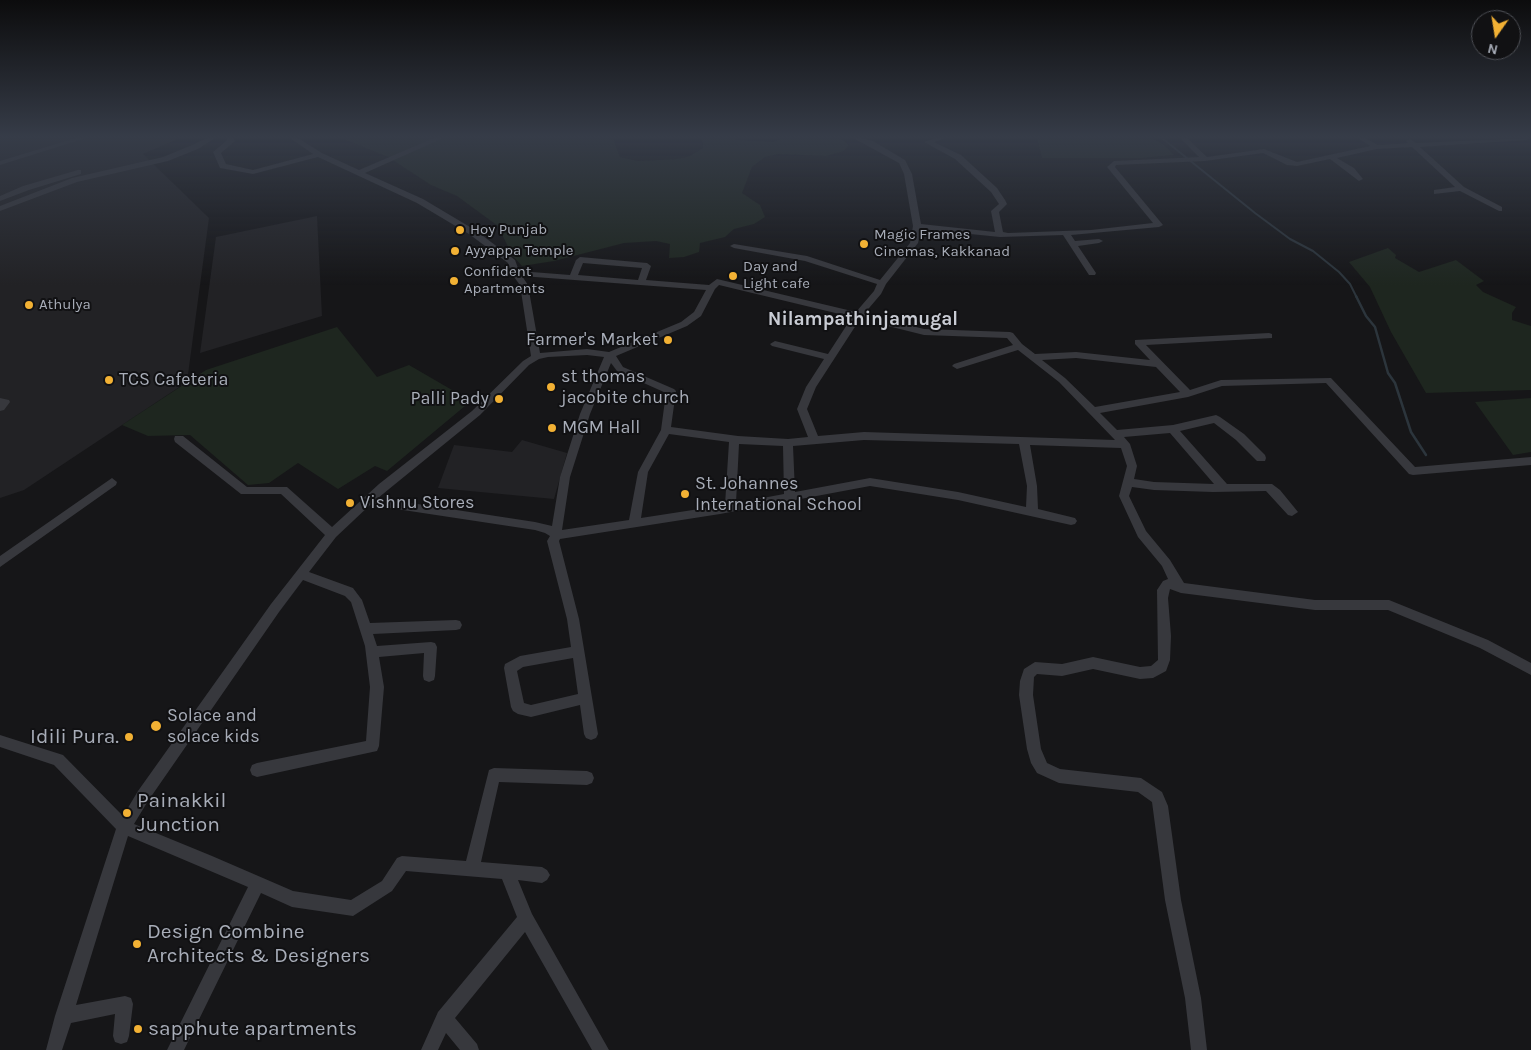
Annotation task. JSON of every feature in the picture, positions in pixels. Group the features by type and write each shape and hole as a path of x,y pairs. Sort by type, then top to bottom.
{"street":[{"path":"0,199 29,187"},
{"path":"0,209 57,187"},
{"path":"390,187 420,201 472,232 512,262 515,273 524,285 536,357"},
{"path":"814,440 802,409 811,387 856,316 878,292 882,283 914,243 917,226 910,187"},
{"path":"991,187 1003,204 995,211 1000,235"},
{"path":"917,226 1000,235 1065,233 1159,225 1128,187"},
{"path":"1437,192 1461,189 1499,209"},
{"path":"1065,233 1092,272"},
{"path":"1072,244 1099,241"},
{"path":"734,246 807,259 882,283"},
{"path":"572,277 580,260 647,266 641,282"},
{"path":"515,273 711,288"},
{"path":"54,1050 119,837 149,788 275,608 332,534 368,501 476,413 526,364 536,357 548,354 587,352 610,356 684,324 698,314 711,288 717,282 924,332 1010,335 1019,346 1062,380 1125,444 1132,466 1124,496 1142,534 1166,563 1177,585"},
{"path":"1188,394 1138,342 1269,336"},
{"path":"775,344 829,357"},
{"path":"957,366 1019,346"},
{"path":"1033,357 1076,355 1120,358 1160,364"},
{"path":"610,356 620,369 670,391 666,430 644,472 634,523"},
{"path":"591,734 573,619 553,541 556,535 565,477 584,414 610,356"},
{"path":"1092,411 1188,394 1221,383 1328,380 1413,471 1531,461"},
{"path":"0,401 6,402 0,408"},
{"path":"1114,434 1173,428 1216,419 1261,458"},
{"path":"1173,428 1224,488"},
{"path":"666,430 734,440 788,443 864,436 1125,444"},
{"path":"179,439 245,491 283,490 332,534"},
{"path":"730,508 734,440"},
{"path":"1024,442 1032,486 1032,513"},
{"path":"788,443 790,497"},
{"path":"0,562 112,482"},
{"path":"368,501 535,526 548,529 556,535 730,508 870,482 958,496 1072,521"},
{"path":"1128,482 1154,486 1268,487 1276,493 1292,512"},
{"path":"258,770 372,746 378,687 372,652 356,600 349,592 301,574"},
{"path":"1199,1050 1193,998 1172,892 1162,806 1157,796 1141,785 1059,776 1042,768 1038,763 1034,749 1026,695 1026,681 1029,673 1035,668 1062,670 1093,664 1140,673 1153,672 1161,667 1164,660 1165,636 1162,598 1163,590 1167,584 1177,585 1190,590 1315,605 1389,605 1484,644 1531,669"},
{"path":"365,629 456,625"},
{"path":"372,652 431,647 429,676"},
{"path":"578,651 520,662 510,668 518,707 523,710 531,711 586,698"},
{"path":"0,741 58,760 125,828 292,899 353,908 387,886 402,863 542,874"},
{"path":"472,869 494,775 587,778"},
{"path":"507,872 526,919 602,1050"},
{"path":"175,1050 258,884"},
{"path":"428,1050 444,1018 526,919"},
{"path":"63,1016 125,1004 121,1036"},
{"path":"444,1018 471,1050"}],"shaded area":[{"path":"0,187 177,187 209,218 187,382 24,490 0,498"},
{"path":"436,187 744,187 742,193 760,205 765,217 754,224 734,229 725,237 700,243 699,252 684,257 669,258 670,244 656,241 624,243 554,261 522,266 512,255 498,226 457,196"},
{"path":"317,216 322,316 200,353 216,237"},
{"path":"1388,248 1396,255 1395,258 1419,272 1456,260 1484,281 1476,285 1483,292 1516,307 1512,313 1512,320 1531,326 1531,390 1426,393 1391,332 1370,287 1349,262"},
{"path":"337,327 377,377 409,365 471,401 387,471 375,466 338,489 298,463 269,483 248,485 190,435 148,436 122,425 206,370"},
{"path":"1531,398 1531,452 1513,455 1475,402"},
{"path":"522,440 567,453 554,499 438,488 454,445 512,452"}],"waterway":[{"path":"1223,187 1290,239 1313,251 1339,272 1350,284 1366,316 1375,327 1388,373 1395,383 1411,432 1426,455"}],"place":[{"name":"Hoy Punjab","path":"460,230"},
{"name":"Magic Frames Cinemas, Kakkanad","path":"864,244"},
{"name":"Ayyappa Temple","path":"455,251"},
{"name":"Day and Light cafe","path":"733,276"},
{"name":"Confident Apartments","path":"454,281"},
{"name":"Athulya","path":"29,305"},
{"name":"Farmer's Market","path":"668,340"},
{"name":"TCS Cafeteria","path":"109,380"},
{"name":"st thomas jacobite church","path":"551,387"},
{"name":"Palli Pady","path":"499,399"},
{"name":"MGM Hall","path":"552,428"},
{"name":"St. Johannes International School","path":"685,494"},
{"name":"Vishnu Stores","path":"350,503"},
{"name":"Solace and solace kids","path":"156,726"},
{"name":"Idili Pura.","path":"129,737"},
{"name":"Painakkil Junction","path":"127,813"},
{"name":"Design Combine Architects & Designers","path":"137,944"},
{"name":"sapphute apartments","path":"138,1029"}],"district":[{"name":"Nilampathinjamugal","path":"863,320"}]}
